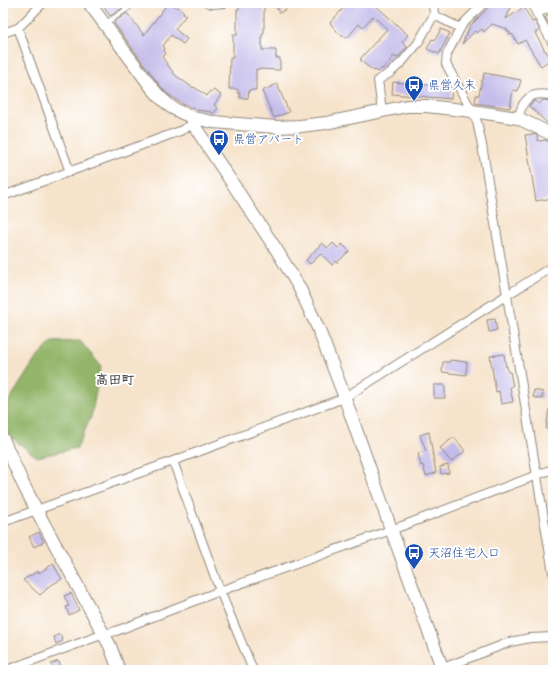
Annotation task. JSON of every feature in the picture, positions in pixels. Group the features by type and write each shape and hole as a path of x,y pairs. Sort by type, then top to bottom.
{"street":[{"path":"3,33 18,28 43,3"},
{"path":"89,3 152,88 171,107 194,121 276,249 298,287 318,328 441,669 510,642 553,636"},
{"path":"208,3 225,3"},
{"path":"382,111 378,80 390,73 402,62 418,43 434,15 433,3"},
{"path":"484,3 460,28 447,54 446,64 477,122 482,145 553,573"},
{"path":"531,3 553,44"},
{"path":"536,13 553,6"},
{"path":"434,15 460,28"},
{"path":"18,28 70,172"},
{"path":"518,118 528,97 537,94 553,96"},
{"path":"3,196 180,131 194,121 276,127 300,126 326,123 407,106 426,106 518,118 553,135"},
{"path":"3,522 344,398 553,266"},
{"path":"3,439 23,484 104,634 119,670"},
{"path":"173,461 220,591 253,670"},
{"path":"7,670 220,591 391,530 553,469"}],"lane":[{"path":"104,24 136,3"}],"green space":[{"path":"80,341 101,366 91,417 77,448 37,457 8,435 7,404 35,360 52,342"}],"building":[{"path":"102,3 119,3 123,8 110,16"},
{"path":"168,3 171,3 177,8 178,7 186,15 175,29 187,39 183,44 171,35 163,46 166,54 162,57 175,75 193,88 194,87 207,96 210,91 212,92 214,90 221,95 214,105 218,108 213,114 211,112 197,110 185,104 184,105 166,93 114,23 127,13 144,35"},
{"path":"264,3 264,34 262,34 262,50 276,50 276,58 280,58 280,70 256,69 256,90 249,90 248,98 240,98 238,89 229,89 230,58 233,58 233,35 237,35 237,9 239,9 239,4"},
{"path":"273,3 294,3 280,13"},
{"path":"348,3 373,3 408,35 402,42 407,47 397,58 394,56 383,69 382,68 378,72 367,66 360,59 387,29 373,16 363,27 359,24 347,38 342,36 330,23"},
{"path":"493,3 513,3 506,19 524,7 532,22 535,21 540,30 535,33 551,59 541,66 525,40 518,44 513,35 509,34 510,32 507,31 507,29 492,24 484,32 482,29 477,33 475,31 462,44 470,26"},
{"path":"553,13 553,32 545,17"},
{"path":"441,29 450,33 439,54 427,49 432,39 435,40"},
{"path":"484,73 521,80 518,91 513,90 510,108 475,103 476,95 479,95"},
{"path":"393,82 452,87 451,99 392,94"},
{"path":"277,84 289,112 274,118 262,91"},
{"path":"543,100 553,101 553,126 546,122 529,106 535,101 539,104"},
{"path":"525,135 537,135 538,141 546,140 549,142 551,151 553,150 553,198 536,201"},
{"path":"322,243 328,248 333,243 338,248 342,244 349,251 337,263 336,261 332,265 321,254 310,264 306,260"},
{"path":"495,319 497,330 489,332 487,320"},
{"path":"504,354 506,367 507,366 508,372 510,372 513,386 510,387 513,402 501,404 499,391 496,392 490,356"},
{"path":"450,360 467,362 466,375 442,372 443,362 450,362"},
{"path":"434,385 445,385 445,398 434,398"},
{"path":"534,390 543,392 542,399 533,397"},
{"path":"549,409 553,409 553,430 546,429"},
{"path":"429,432 436,473 426,476 423,465 421,466 418,453 426,451 420,435"},
{"path":"454,437 465,451 451,462 440,448"},
{"path":"448,465 449,473 441,474 440,467"},
{"path":"39,532 44,542 34,547 29,537"},
{"path":"53,564 62,579 46,588 47,589 40,595 23,580 38,571 39,573"},
{"path":"71,593 79,610 69,615 66,607 69,606 64,596"},
{"path":"60,634 63,641 56,644 54,637"},
{"path":"58,661 63,670 54,670 51,664"}],"place":[{"name":"県営久末","path":"414,102"},
{"name":"県営アパート","path":"219,156"},
{"name":"天沼住宅入口","path":"414,570"}],"district":[{"name":"高田町","path":"115,379"}]}
